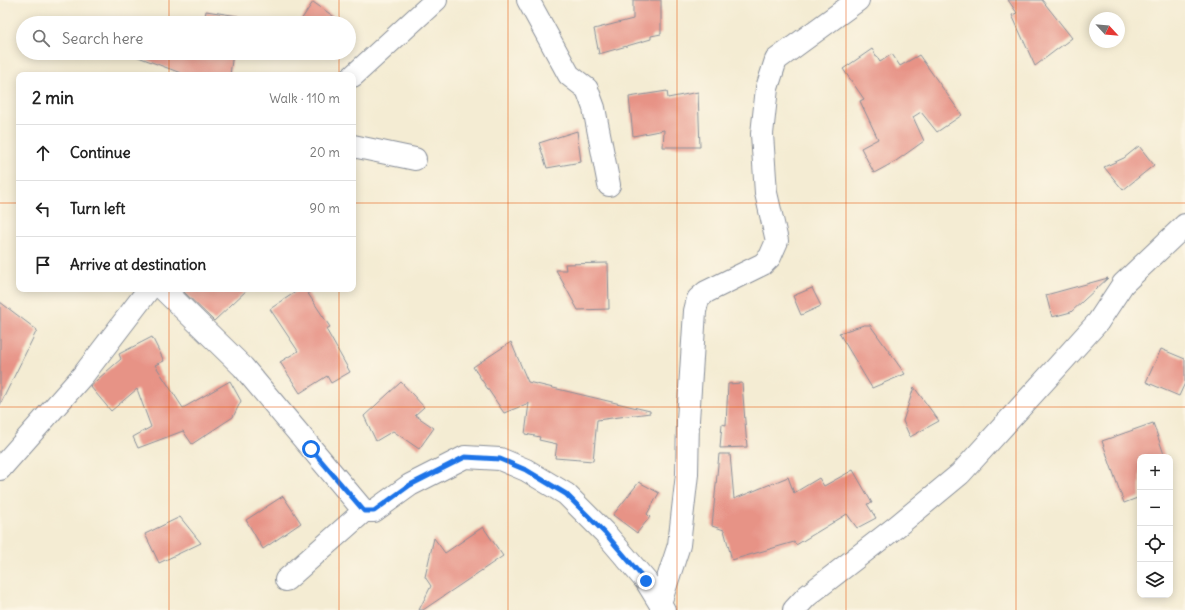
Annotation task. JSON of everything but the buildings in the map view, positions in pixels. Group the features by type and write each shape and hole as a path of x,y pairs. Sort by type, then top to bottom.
{"street":[{"path":"356,73 436,0"},
{"path":"528,0 569,75 588,89 594,108 609,185"},
{"path":"662,606 679,545 687,474 688,420 695,311 698,299 706,292 763,264 770,257 777,241 766,193 762,134 767,88 776,60 858,0"},
{"path":"356,147 416,159"},
{"path":"794,610 807,596 896,527 960,474 1098,322 1123,284 1185,225"},
{"path":"0,470 84,374 147,292"},
{"path":"166,292 238,362 364,511"},
{"path":"286,580 364,511 374,511 410,485 465,457 500,459 526,470 566,494 605,533 646,581 662,606"}],"route":[{"path":"311,449 364,511 374,511 410,485 465,457 500,459 526,470 566,494 605,533 646,581"}]}
